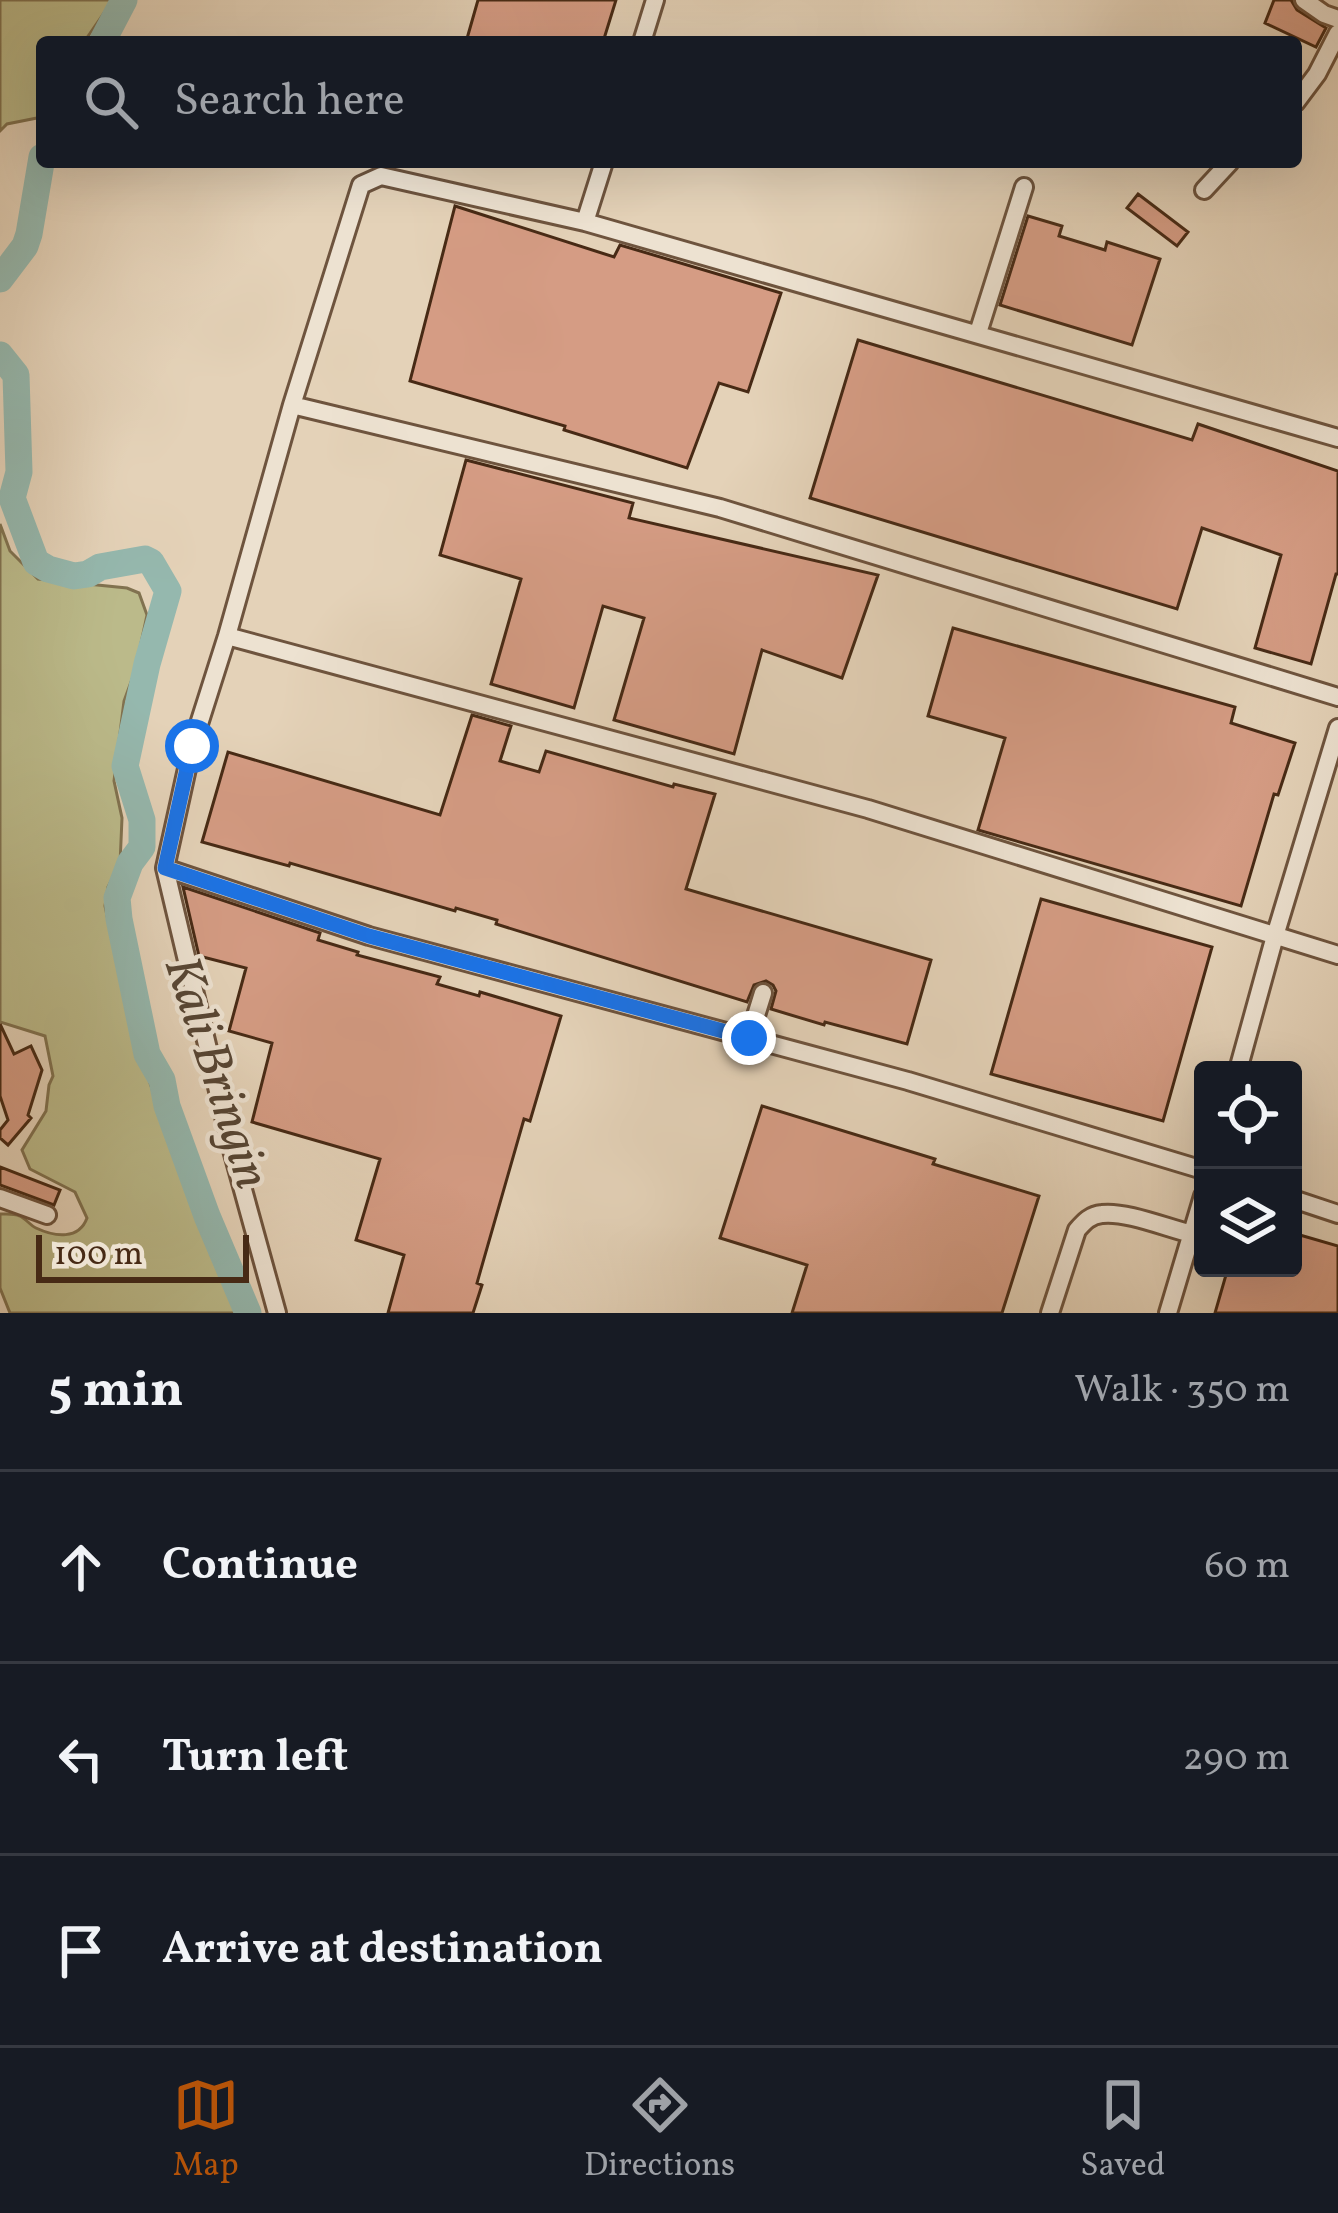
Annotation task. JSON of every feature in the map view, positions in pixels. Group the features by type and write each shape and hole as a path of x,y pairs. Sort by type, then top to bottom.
{"street":[{"path":"644,36 655,0"},
{"path":"1304,0 1338,20"},
{"path":"1302,94 1338,33"},
{"path":"585,222 602,168"},
{"path":"1204,190 1224,168"},
{"path":"277,1313 232,1150 165,868 192,746 361,185 381,176 585,222 1338,438"},
{"path":"978,333 1024,187"},
{"path":"292,405 719,508 1338,697"},
{"path":"226,636 868,809 1338,955"},
{"path":"1240,1061 1338,728"},
{"path":"165,868 369,936 908,1081 1200,1169"},
{"path":"749,1038 763,994"},
{"path":"0,1198 47,1215"},
{"path":"1302,1202 1338,1214"},
{"path":"1050,1313 1077,1230 1086,1219 1117,1215 1192,1234"},
{"path":"1168,1313 1194,1227"}],"shaded area":[{"path":"0,0 113,0 88,36 36,36 36,118 7,124 0,131"},
{"path":"0,524 10,551 38,579 127,588 139,593 147,615 124,701 114,781 122,818 120,864 105,906 145,1068 178,1166 239,1313 10,1313 0,1288 0,1214 17,1215 58,1235 78,1230 87,1218 75,1192 30,1169 22,1150 46,1111 53,1076 45,1036 0,1022"}],"building":[{"path":"478,0 616,0 605,36 468,36"},
{"path":"1274,0 1291,0 1297,10 1326,28 1316,47 1302,36 1265,23"},
{"path":"1138,194 1188,232 1177,246 1127,208"},
{"path":"455,206 614,257 620,245 781,293 748,392 719,383 687,468 410,381"},
{"path":"1028,216 1062,226 1059,236 1105,250 1107,242 1160,259 1132,345 1000,305"},
{"path":"858,340 1192,440 1198,424 1338,471 1338,574 1311,664 1255,648 1281,555 1202,528 1177,609 810,498"},
{"path":"466,460 633,503 629,518 878,575 842,678 762,650 734,754 614,720 644,618 603,606 574,708 491,684 521,579 440,555"},
{"path":"953,628 1235,707 1231,723 1295,743 1278,795 1274,794 1241,906 978,830 1005,738 928,716"},
{"path":"472,715 511,726 500,761 539,772 546,751 715,794 686,889 931,960 907,1044 771,1009 776,991 766,981 754,985 747,1002 496,924 497,920 202,842 228,752 440,815"},
{"path":"183,887 320,933 318,940 357,955 440,977 437,984 561,1016 530,1121 524,1119 477,1283 482,1285 473,1313 388,1313 404,1255 356,1240 380,1159 252,1122 272,1043 229,1031 246,968 199,956"},
{"path":"1041,899 1212,947 1163,1121 991,1074"},
{"path":"0,1024 14,1054 31,1046 42,1070 31,1118 8,1145 0,1138 8,1120 0,1096"},
{"path":"762,1106 1039,1196 1002,1313 792,1313 807,1265 720,1238"},
{"path":"0,1167 60,1190 54,1205 0,1185"},
{"path":"1302,1236 1338,1246 1338,1313 1215,1313 1225,1277 1302,1277"}],"waterway":[{"name":"Kali Bringin","path":"105,36 124,0"},
{"name":"Kali Bringin","path":"0,279 25,246 40,168"},
{"name":"Kali Bringin","path":"0,355 16,375 19,472 12,498 36,562 74,576 145,559 168,591 125,766 142,820 142,847 130,863 117,898 119,919 147,1054 162,1080 207,1216 248,1313"}],"route":[{"path":"192,746 165,868 369,936 749,1038"}]}
